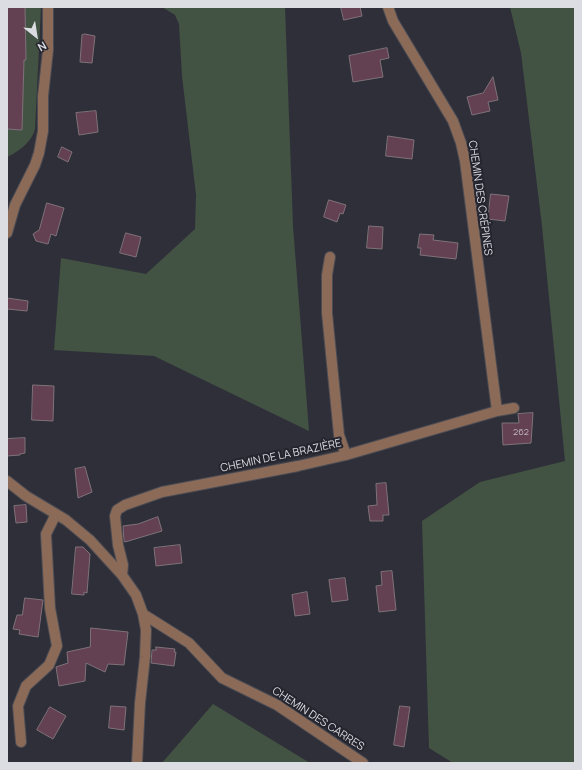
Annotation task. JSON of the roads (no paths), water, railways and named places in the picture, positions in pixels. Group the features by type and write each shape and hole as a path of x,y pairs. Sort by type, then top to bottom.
{"street":[{"path":"7,233 15,205 40,153 43,131 43,96 48,50 48,7"},
{"name":"CHEMIN DES CRÉPINES","path":"388,7 393,21 454,121 461,143 465,161 497,411"},
{"path":"330,257 327,275 327,313 339,435 346,455"},
{"name":"CHEMIN DE LA BRAZIÈRE","path":"122,575 123,565 118,545 115,516 118,510 124,505 162,492 298,466 346,455 497,411 514,408"},
{"path":"7,481 26,496 66,520 90,540 122,575 136,595 143,614 146,630 137,763"},
{"path":"21,742 18,706 26,686 49,665 57,646 50,608 46,534 56,514"},
{"name":"CHEMIN DES CARRES","path":"143,614 189,643 222,678 277,705 363,763"}]}
